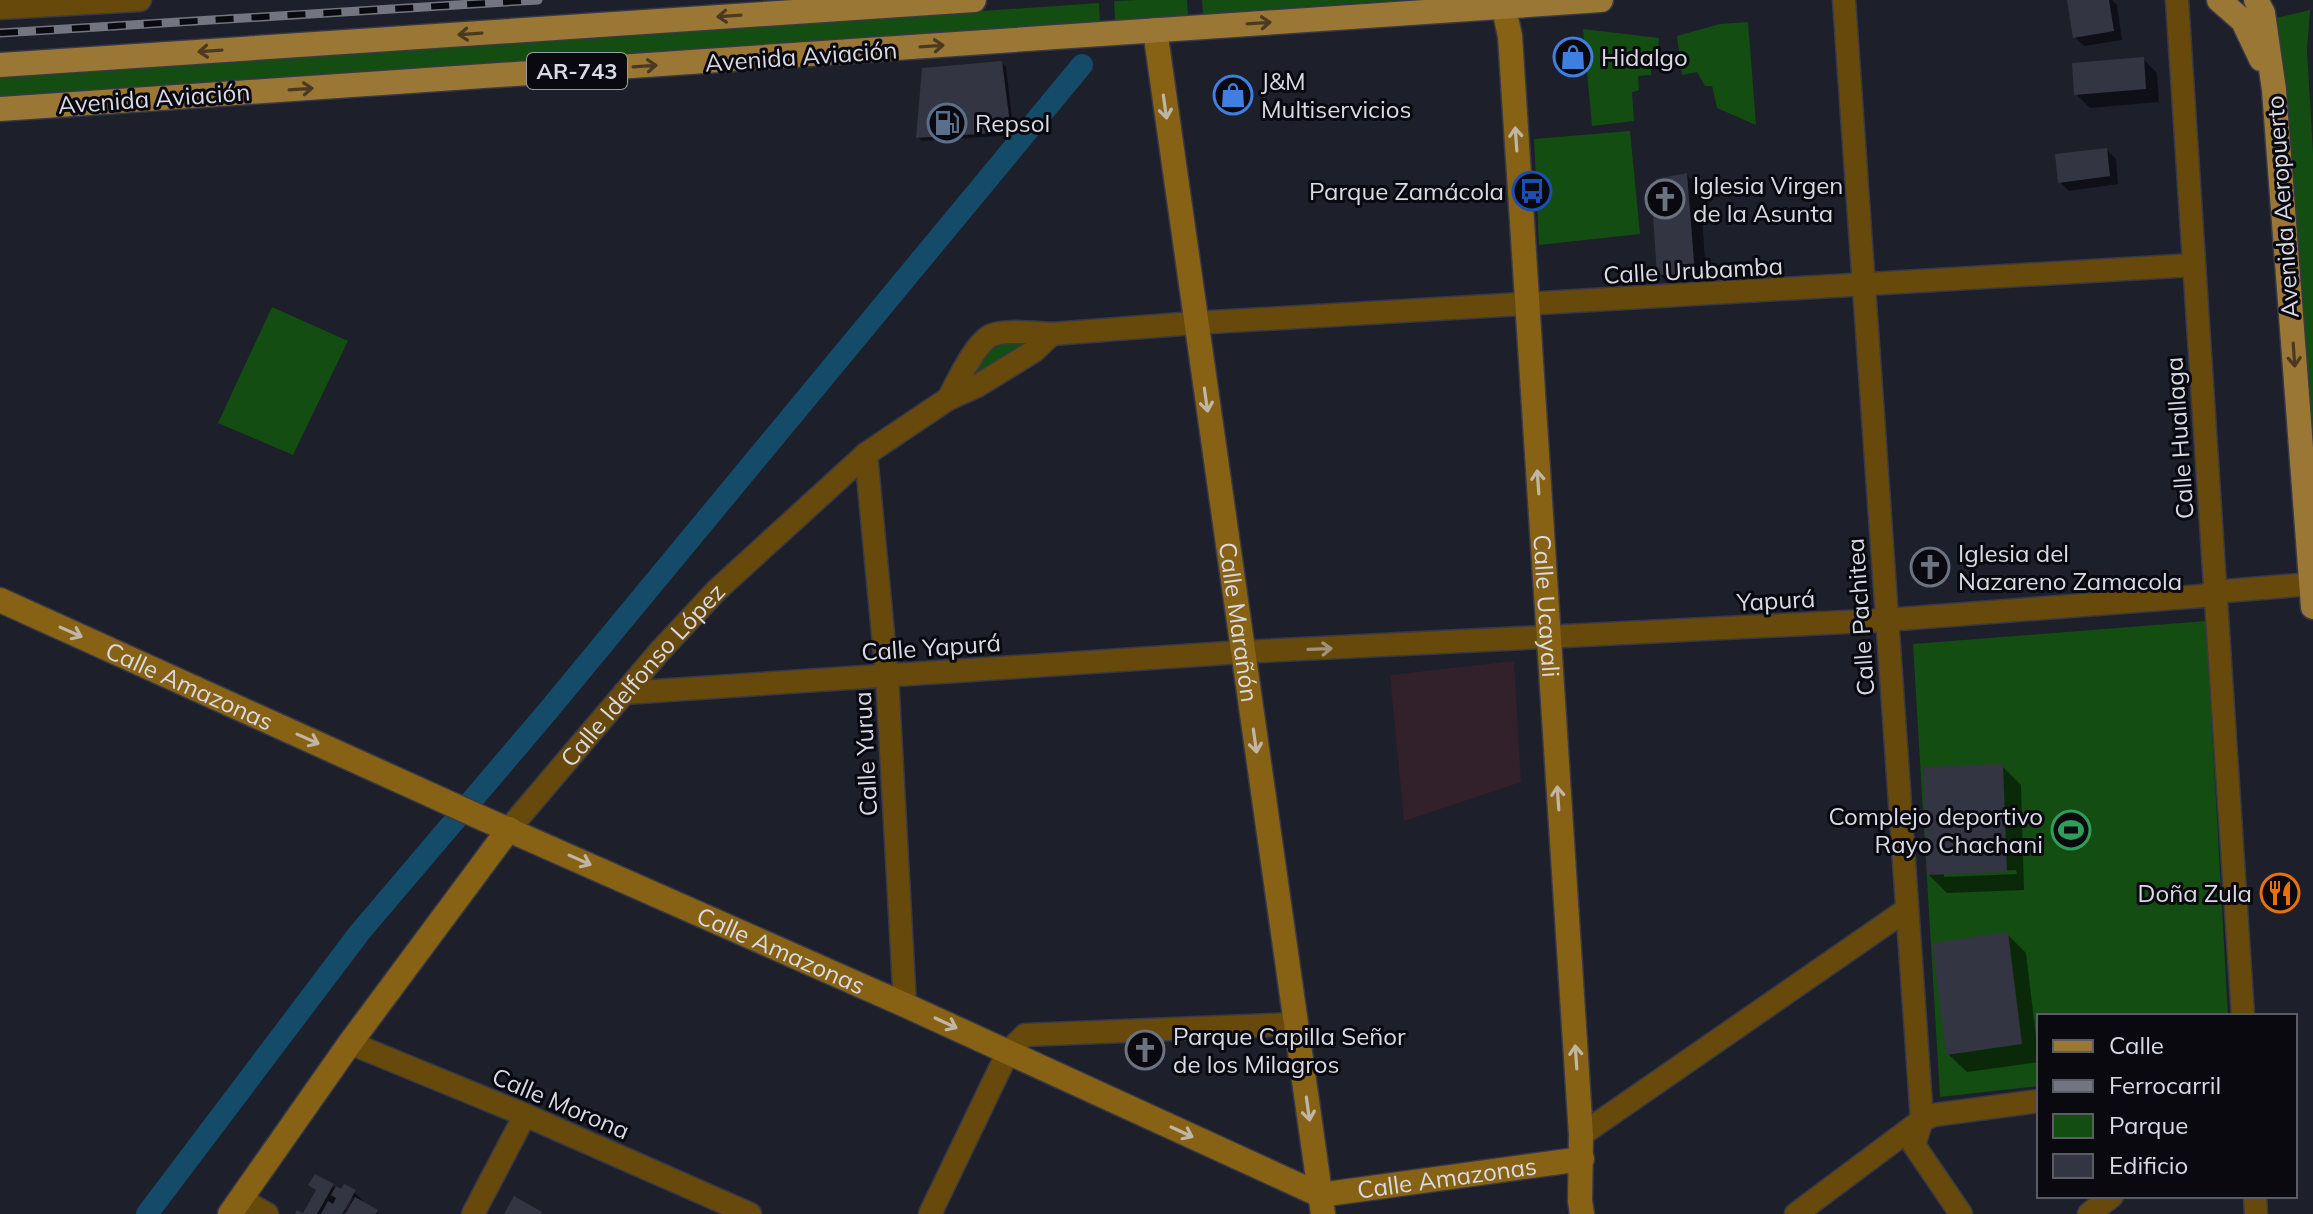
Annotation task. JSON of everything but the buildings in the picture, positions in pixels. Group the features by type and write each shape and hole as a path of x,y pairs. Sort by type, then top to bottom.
{"main road":[{"name":"Avenida Aviación","path":"0,65 974,0"},
{"name":"Avenida Aviación","path":"0,109 798,56 1502,3 1601,0"},
{"path":"2219,0 2243,21 2274,90"},
{"name":"Avenida Aeropuerto","path":"2256,0 2263,13 2274,90 2308,461 2312,596"}],"street":[{"path":"0,8 140,0"},
{"name":"Calle Pachitea","path":"1844,0 1922,1120 1914,1145 1961,1214"},
{"name":"Calle Huallaga","path":"2177,0 2243,1014"},
{"name":"Calle Ucayali","path":"1502,3 1510,36 1582,1147 1582,1214"},
{"name":"Calle Marañón","path":"1155,30 1322,1204"},
{"name":"Calle Urubamba","path":"1195,323 2194,265"},
{"path":"948,399 962,372 992,335 1026,332 1052,334 1195,323"},
{"name":"Calle Idelfonso López","path":"235,1207 350,1043 509,829 624,693 717,590 866,454 948,399 977,386 1034,351 1052,334"},
{"name":"Calle Yurua","path":"866,454 887,676 905,1005"},
{"name":"Yapurá","path":"1242,652 1886,620 2202,596 2214,592 2312,596"},
{"name":"Calle Amazonas","path":"0,600 1008,1052 1322,1204 1582,1147 1906,910"},
{"name":"Calle Yapurá","path":"624,693 1242,652"},
{"path":"930,1214 1008,1052 1025,1035 1296,1024"},
{"name":"Calle Morona","path":"350,1043 525,1115 750,1214"},
{"path":"1796,1214 1922,1120 1934,1115 2037,1101"},
{"path":"473,1214 525,1115"},
{"path":"2089,1214 2109,1198"},
{"path":"235,1207 267,1214"}],"shaded area":[{"path":"1514,661 1521,782 1404,821 1390,675"}],"green space":[{"path":"1187,0 1188,15 1115,21 1114,1"},
{"path":"1202,0 1403,0 1203,14"},
{"path":"1099,3 1100,22 0,98 0,78"},
{"path":"2310,10 2307,50 2313,153 2313,445 2286,84 2276,18"},
{"path":"1748,22 1756,125 1717,108 1712,86 1705,86 1697,72 1682,75 1677,36 1720,24"},
{"path":"1583,29 1659,38 1658,55 1651,56 1651,75 1638,76 1639,90 1632,92 1634,121 1592,126"},
{"path":"1630,131 1640,234 1539,245 1534,139"},
{"path":"272,307 348,341 293,455 218,423"},
{"path":"1022,341 1023,345 979,373 977,370 996,343"},
{"name":"Complejo deportivo Rayo Chachani","path":"2206,621 2228,1014 2037,1014 2037,1086 1940,1097 1913,644"}],"waterway":[{"path":"147,1214 360,932 547,712 1082,65"}],"railway":[{"path":"0,33 538,0"}],"place":[{"name":"Hidalgo","path":"1573,57"},
{"name":"J&M Multiservicios","path":"1233,95"},
{"name":"Repsol","path":"947,123"},
{"name":"Parque Zamácola","path":"1532,191"},
{"name":"Iglesia Virgen de la Asunta","path":"1665,199"},
{"name":"Iglesia del Nazareno Zamacola","path":"1930,567"},
{"name":"Complejo deportivo Rayo Chachani","path":"2071,830"},
{"name":"Doña Zula","path":"2280,893"},
{"name":"Parque Capilla Señor de los Milagros","path":"1145,1050"}]}
